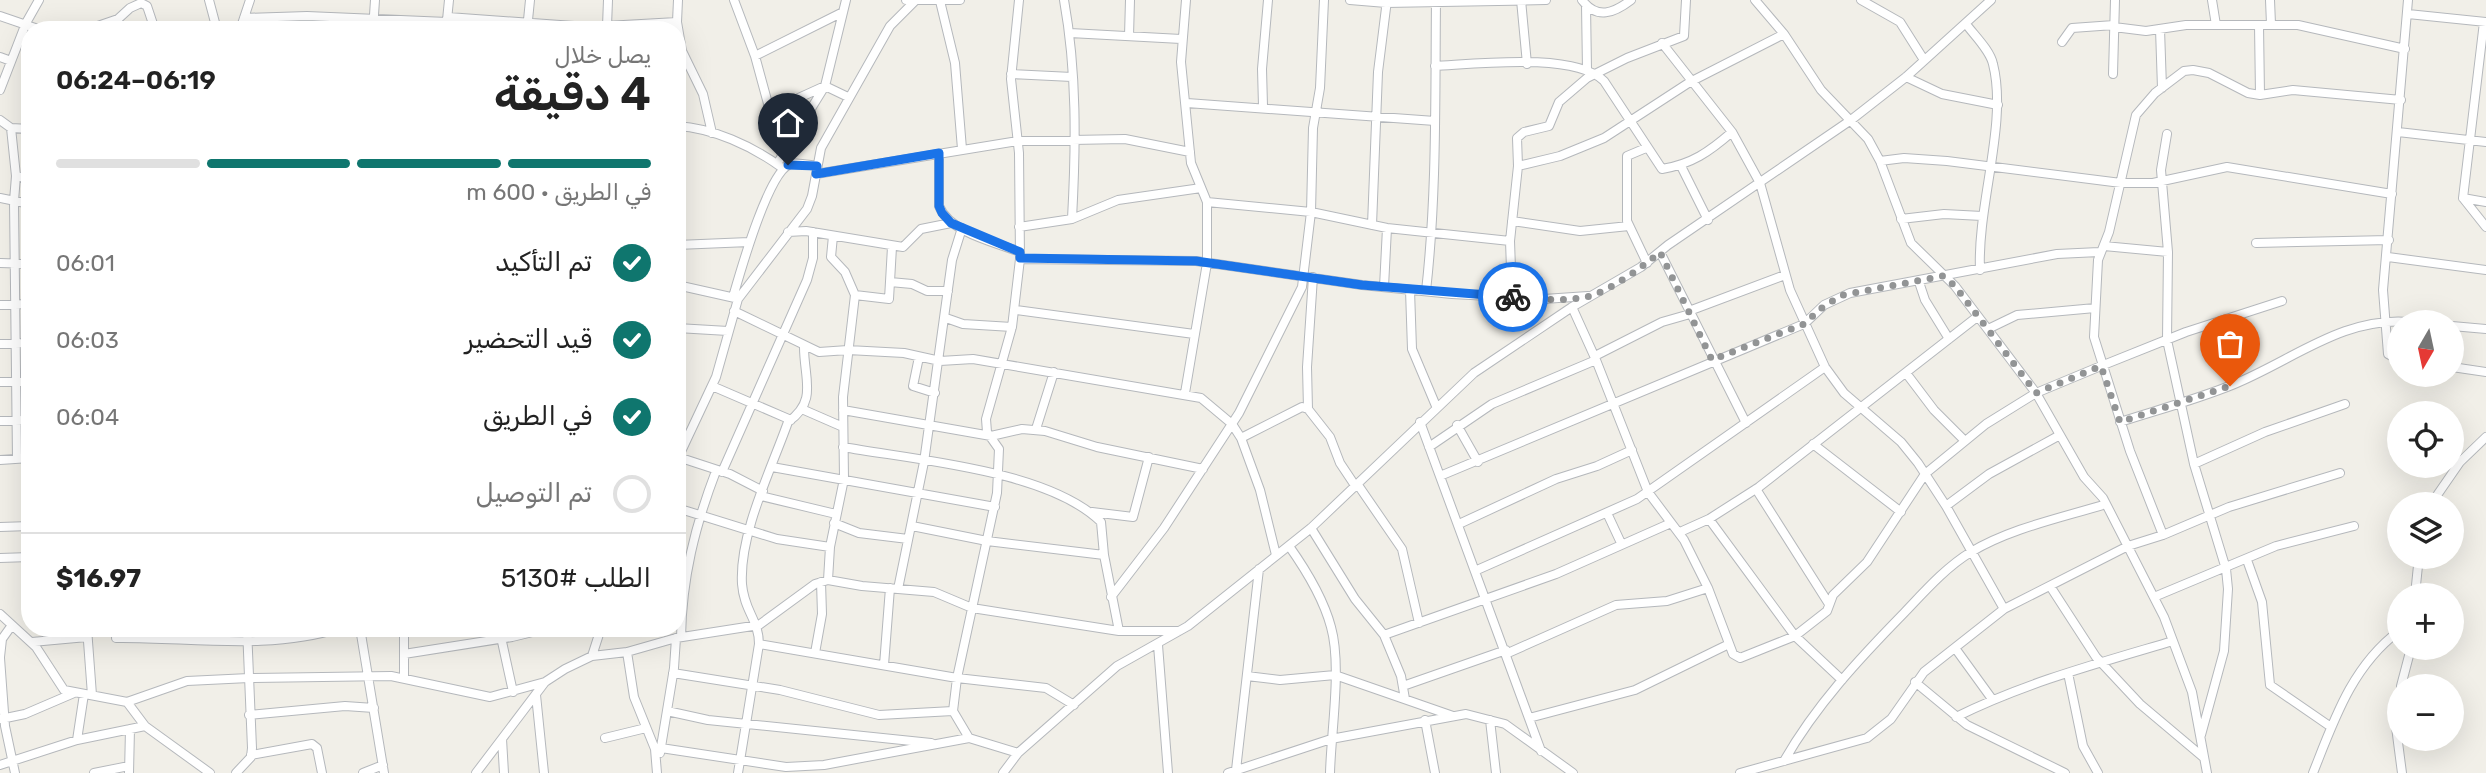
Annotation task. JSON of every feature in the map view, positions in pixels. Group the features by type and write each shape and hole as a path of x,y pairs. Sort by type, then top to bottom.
{"street":[{"path":"27,21 39,0"},
{"path":"209,0 215,21"},
{"path":"243,21 250,0"},
{"path":"374,21 375,0"},
{"path":"447,21 449,0"},
{"path":"528,21 530,0"},
{"path":"606,21 608,0"},
{"path":"677,21 678,0"},
{"path":"734,0 755,56 782,155"},
{"path":"686,441 712,386 734,312 749,242 782,155 824,86 846,0"},
{"path":"906,0 960,0"},
{"path":"735,298 807,209 821,148 890,26 916,0"},
{"path":"969,738 953,711 957,678 995,507 999,449 985,427 1016,310 1020,255 1018,141 1011,75 1018,0"},
{"path":"1064,0 1070,33 1077,141 1072,219"},
{"path":"1129,36 1130,0"},
{"path":"1185,393 1207,263 1207,202 1190,152 1181,39 1186,0"},
{"path":"1263,106 1262,77 1268,0"},
{"path":"1308,409 1309,276 1304,254 1311,212 1324,0"},
{"path":"1350,0 1546,0"},
{"path":"1584,3 1599,13 1608,13 1631,0"},
{"path":"1512,297 1510,241 1518,166 1517,138 1520,134 1549,126 1559,102 1591,72 1684,36 1686,0"},
{"path":"1755,0 1784,34 1821,90 1868,139 1880,161 1911,243 1955,286 2036,393 2084,477 2106,504 2154,597 2173,641 2192,692 2207,773"},
{"path":"1861,0 1900,22 1924,60"},
{"path":"1003,773 1018,753 1117,666 1179,631 1311,528 1436,406 1487,363 1572,307 1647,263 1850,120 1906,77 1991,0"},
{"path":"2113,74 2115,0"},
{"path":"2212,0 2216,25"},
{"path":"2270,0 2271,24"},
{"path":"2387,337 2384,290 2402,100 2408,0"},
{"path":"940,1 955,63 962,149"},
{"path":"1372,225 1377,117 1387,1"},
{"path":"1426,291 1434,235 1436,1"},
{"path":"1521,1 1527,64"},
{"path":"112,21 141,3 147,6 152,21"},
{"path":"1584,3 1591,72"},
{"path":"755,56 844,12"},
{"path":"2408,14 2485,22 2468,140 2463,198 2486,227"},
{"path":"0,16 21,22"},
{"path":"244,18 307,16 418,21"},
{"path":"1966,24 1993,63 1998,105 1982,216 1980,270"},
{"path":"2062,42 2072,28 2114,26 2146,31 2271,24 2315,27 2405,49"},
{"path":"2259,25 2260,95"},
{"path":"2160,29 2162,88"},
{"path":"1070,33 1181,39"},
{"path":"1518,166 1560,156 1604,138 1690,82 1784,34"},
{"path":"0,90 21,35"},
{"path":"1662,44 1732,132 1760,183 1784,275 1825,367 1844,393 1901,442 1925,474 2004,609"},
{"path":"0,57 10,61"},
{"path":"686,61 703,94 712,133"},
{"path":"1435,66 1527,64 1576,66 1591,72 1628,121 1659,169 1681,166 1709,152 1732,132"},
{"path":"2163,536 2120,422 2094,337 2102,249 2121,183 2136,115 2162,88 2184,71 2193,69 2260,95 2293,90 2402,100"},
{"path":"1011,75 1072,77"},
{"path":"1906,77 1934,92 1998,105"},
{"path":"770,111 824,86 848,97"},
{"path":"1187,103 1263,106 1435,121"},
{"path":"0,120 11,128 21,129"},
{"path":"11,128 16,176 17,458"},
{"path":"686,128 712,133 766,155 780,166 795,163 816,170 1018,141 1125,139 1190,152"},
{"path":"2398,132 2486,142"},
{"path":"2167,134 2161,161 2168,252 2167,340 2194,464 2226,569 2228,589 2224,651 2201,737"},
{"path":"1646,148 1626,158 1625,195 1629,226 1647,263"},
{"path":"939,153 939,206 951,223 1020,255 1207,263 1409,290 1544,299 1591,296"},
{"path":"1880,161 1904,158 1989,165 2121,183 2161,181 2227,167 2392,194"},
{"path":"1681,166 1708,219"},
{"path":"16,176 21,177"},
{"path":"1019,227 1072,219 1118,200 1201,188"},
{"path":"0,198 21,202"},
{"path":"2463,198 2486,202"},
{"path":"1207,202 1311,212 1434,235 1510,241"},
{"path":"1901,219 1944,214 1982,216"},
{"path":"1511,221 1580,231 1629,226"},
{"path":"788,232 813,232 892,247 906,246 921,229 951,223"},
{"path":"884,665 894,588 912,526 924,462 952,260 962,228"},
{"path":"1384,287 1387,228"},
{"path":"686,576 699,516 807,280 813,258 813,232"},
{"path":"815,653 822,614 824,581 843,482 843,410 855,295 845,272 831,257 833,236"},
{"path":"2256,243 2389,240"},
{"path":"686,245 749,242"},
{"path":"855,295 887,300 892,247"},
{"path":"1440,476 1712,360 1804,324 1824,306 1843,295 2057,254 2102,249 2168,252"},
{"path":"1660,252 1746,423"},
{"path":"2388,257 2486,270"},
{"path":"0,264 21,263"},
{"path":"1429,447 1457,425 1492,404 1596,358 1662,321 1784,275"},
{"path":"1111,597 1164,528 1232,424 1309,276"},
{"path":"890,282 912,284 926,291 948,291"},
{"path":"1919,282 1925,300 1949,339"},
{"path":"686,287 735,298"},
{"path":"1409,290 1412,349 1436,406"},
{"path":"1572,307 1596,358 1648,492 1679,532 1708,588 1729,644 1736,657 1740,658 1795,636 1826,611 1833,595 1867,562 1925,474 1964,440 2036,393 2167,340 2282,301"},
{"path":"0,305 21,304"},
{"path":"1988,330 2017,315 2095,308"},
{"path":"1016,310 1195,334"},
{"path":"734,312 819,352 848,350 940,360 973,359 1185,393 1201,398 1232,424 1241,438 1260,490 1276,555"},
{"path":"1679,532 1709,519 1756,489 1977,317"},
{"path":"946,318 963,324 1012,327"},
{"path":"2120,422 2181,404 2254,376 2357,325 2385,320"},
{"path":"2464,327 2486,329"},
{"path":"686,328 728,331"},
{"path":"0,344 21,343"},
{"path":"738,773 759,644 759,625 748,615 742,584 750,530 791,420 804,410 807,394 804,347"},
{"path":"919,357 912,386 935,393"},
{"path":"1477,570 1648,492 1825,367"},
{"path":"2464,369 2486,372"},
{"path":"1036,429 1054,372"},
{"path":"1906,373 1934,410 1964,440"},
{"path":"0,382 21,383"},
{"path":"712,386 791,420"},
{"path":"2194,464 2266,432 2345,404"},
{"path":"1241,438 1302,407 1308,409 1330,437 1340,463 1402,549 1419,623"},
{"path":"804,410 843,427"},
{"path":"843,410 991,436 1022,429 1036,429 1203,469"},
{"path":"0,421 21,421"},
{"path":"1420,422 1477,570 1542,752"},
{"path":"1457,425 1478,462"},
{"path":"1946,506 1989,474 2060,435"},
{"path":"2439,492 2460,463 2486,437"},
{"path":"1813,444 1901,512"},
{"path":"843,447 998,474 1049,491 1089,512 1101,522 1104,555 1119,631"},
{"path":"1459,524 1556,479 1597,467 1632,450"},
{"path":"2474,451 2486,453"},
{"path":"1089,512 1133,517 1149,457"},
{"path":"0,460 21,458"},
{"path":"686,461 719,471 762,494 835,519 859,533 908,539"},
{"path":"772,467 843,482 995,507"},
{"path":"1740,773 1867,738 1891,719 1915,682 2004,609 2128,545 2163,536 2208,515 2340,473"},
{"path":"1756,489 1829,604"},
{"path":"1784,761 1805,724 1842,680 1932,584 1971,552 2022,530 2106,504"},
{"path":"686,511 777,539 830,547"},
{"path":"1607,513 1621,543"},
{"path":"1709,519 1795,636 1842,680"},
{"path":"1384,635 1556,574 1671,523"},
{"path":"0,527 21,526"},
{"path":"912,526 987,541 1104,555"},
{"path":"2154,597 2295,540 2354,526"},
{"path":"1311,528 1355,599 1384,635 1405,699"},
{"path":"1289,545 1309,575 1332,629 1335,675 1330,773"},
{"path":"0,558 21,557"},
{"path":"2246,560 2262,602 2270,685 2331,727"},
{"path":"1259,569 1247,676 1232,771 1331,739 1466,714 1490,720 1526,737 1542,752 1573,773"},
{"path":"686,636 759,625 824,581 934,592 972,608 1119,631 1179,631"},
{"path":"2050,586 2101,662 2140,704 2204,757"},
{"path":"1402,685 1507,652 1616,605 1667,601 1708,588"},
{"path":"0,614 21,633"},
{"path":"12,625 1,640 0,658 2,719 15,773"},
{"path":"26,637 45,657 57,683 64,690 127,702 187,681 368,676 404,678 490,697 545,682 592,656 627,652 679,637 657,773"},
{"path":"32,642 63,637"},
{"path":"77,740 84,694 87,637"},
{"path":"116,638 125,637"},
{"path":"205,637 247,641 286,637"},
{"path":"247,637 251,755"},
{"path":"362,637 383,769 363,773"},
{"path":"404,637 404,678"},
{"path":"404,654 482,637"},
{"path":"501,637 513,692"},
{"path":"592,656 598,637"},
{"path":"2313,773 2351,684 2380,645 2387,640"},
{"path":"1956,717 1992,699 2173,641"},
{"path":"759,644 957,678 1046,688 1074,705"},
{"path":"1529,718 1635,690 1729,644"},
{"path":"1158,645 1168,773"},
{"path":"1955,648 1992,699"},
{"path":"627,652 634,697 658,763"},
{"path":"673,673 751,686 879,715 953,711"},
{"path":"2068,673 2084,746 2098,773"},
{"path":"1247,676 1280,681 1335,675 1453,716"},
{"path":"476,773 545,682"},
{"path":"1915,682 1966,725 2064,773"},
{"path":"2,719 84,694"},
{"path":"536,695 544,773"},
{"path":"127,702 145,726 206,772"},
{"path":"249,715 345,706 374,708"},
{"path":"667,711 708,720 939,744"},
{"path":"1425,720 1435,773"},
{"path":"1490,720 1496,773"},
{"path":"0,765 77,740 145,726"},
{"path":"605,738 646,728"},
{"path":"94,773 129,769 130,729"},
{"path":"661,748 786,767 824,769 969,738 1018,753"},
{"path":"502,739 504,773"},
{"path":"236,773 251,755 312,744 317,748 322,773"},
{"path":"2399,751 2402,773"}],"way so far":[{"path":"1513,297 1544,299 1591,296 1641,267 1660,252 1712,360 1804,324 1815,312 1843,295 1943,276 1955,286 2036,393 2101,366 2120,422 2230,386"}],"route":[{"path":"788,165 795,163 817,166 816,174 939,153 940,210 951,223 1020,252 1020,258 1196,261 1362,285 1513,297"}]}
